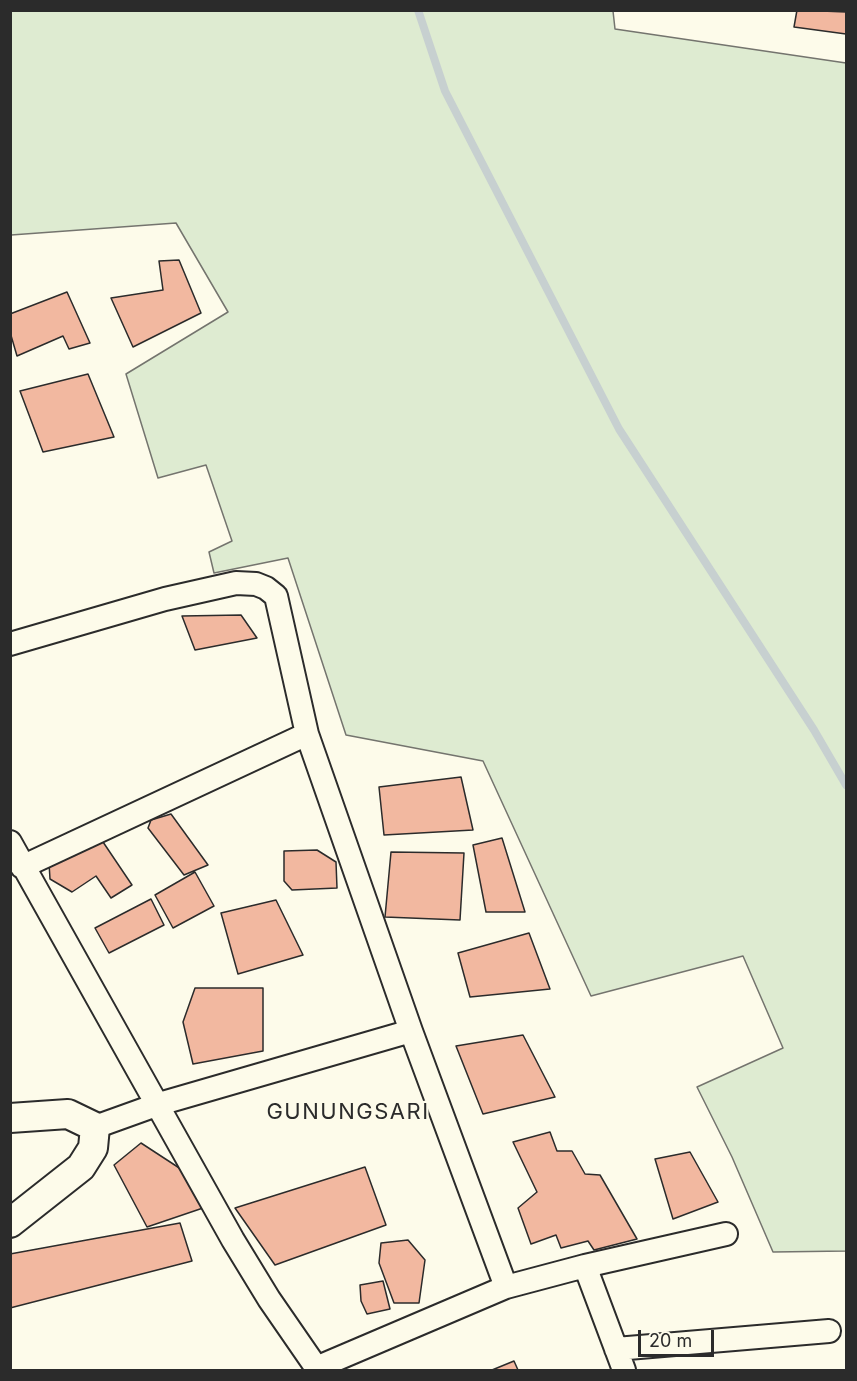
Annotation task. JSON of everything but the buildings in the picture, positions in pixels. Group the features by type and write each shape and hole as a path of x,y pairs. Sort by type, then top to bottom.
{"street":[{"path":"10,644 165,599 236,583 256,584 276,596 307,734 411,1031 506,1287"},
{"path":"22,867 307,734"},
{"path":"10,842 22,867 159,1104 233,1240 269,1299 317,1369 506,1287 585,1266 726,1234"},
{"path":"10,1118 68,1114 95,1127 159,1104 411,1031"},
{"path":"10,1223 81,1167 93,1148 95,1127"},
{"path":"585,1266 624,1371"},
{"path":"616,1349 830,1331"}],"green space":[{"path":"11,10 613,11 615,29 846,63 846,1251 773,1252 732,1157 697,1087 783,1048 743,956 591,996 483,761 346,735 288,558 214,573 209,552 232,541 206,465 158,478 126,374 228,312 176,223 11,235"}],"waterway":[{"path":"418,10 445,91 619,429 814,730 846,785"}],"district":[{"name":"GUNUNGSARI","path":"348,1112"}]}
